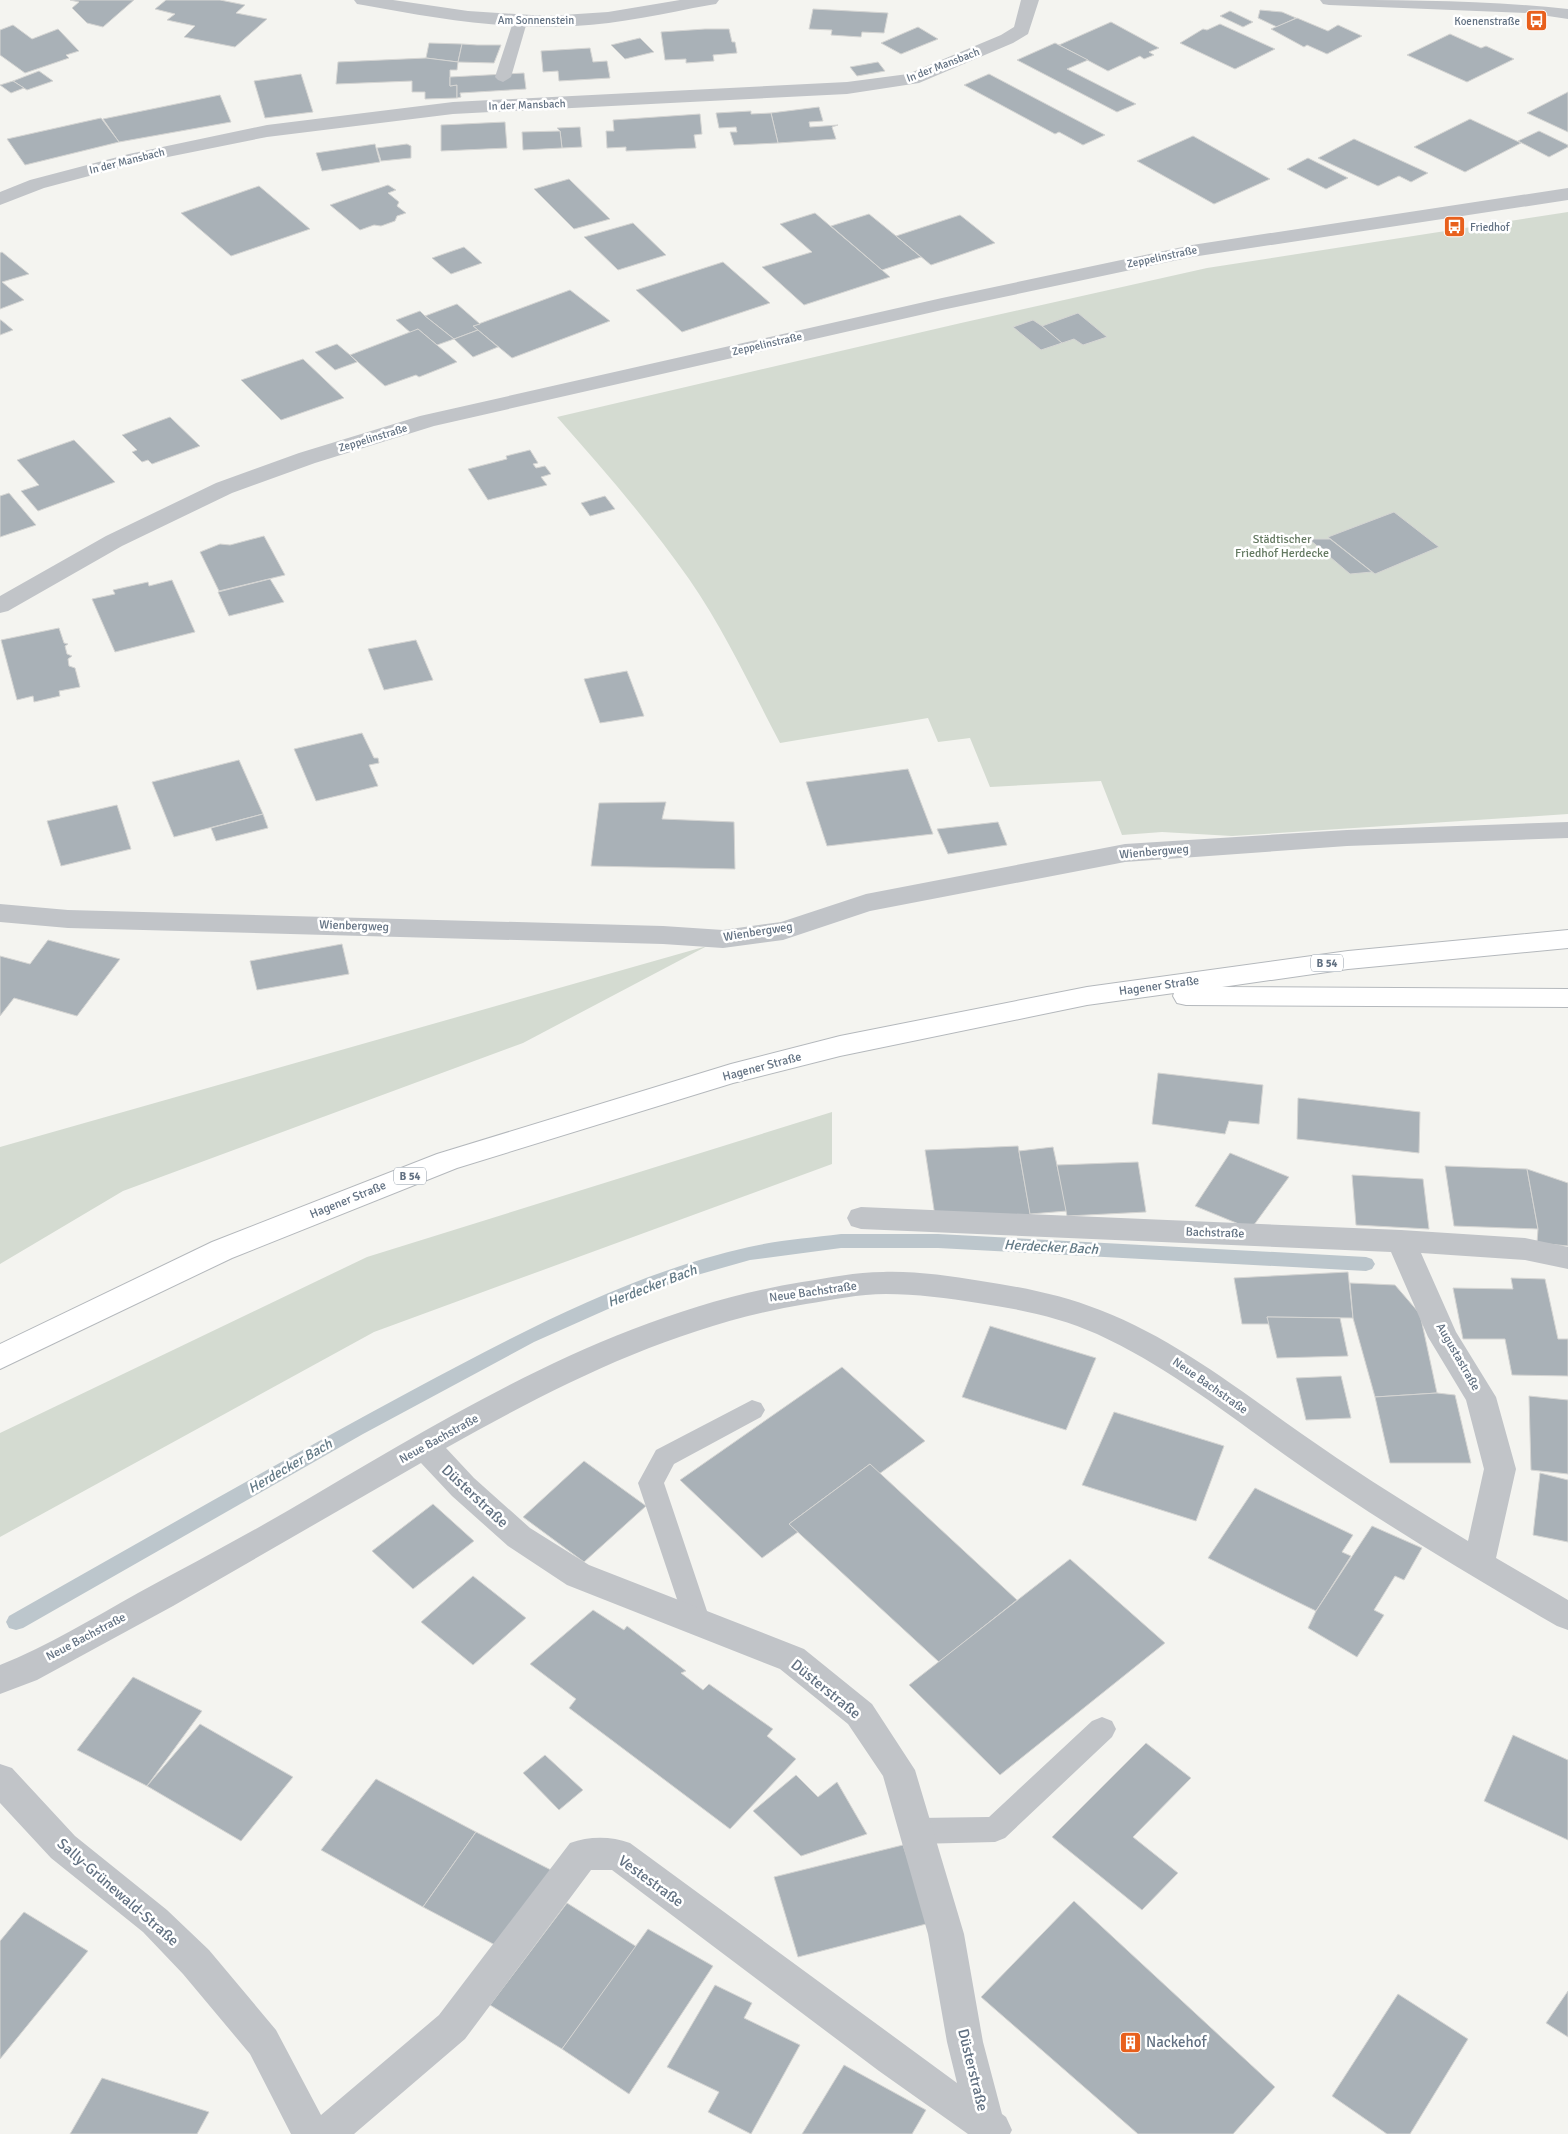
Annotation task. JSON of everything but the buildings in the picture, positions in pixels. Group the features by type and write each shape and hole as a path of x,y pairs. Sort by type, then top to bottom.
{"main road":[{"name":"Hagener Straße","path":"0,1357 222,1250 448,1161 731,1074 840,1046 1088,996 1348,960 1568,939"},
{"name":"B 54","path":"1088,996 1568,998"}],"street":[{"name":"Am Sonnenstein","path":"363,0 442,15 520,22 577,21 710,0"},
{"name":"In der Mansbach","path":"0,199 38,184 136,158 267,131 453,108 838,88 912,79 1007,39 1022,30 1030,0"},
{"path":"1329,0 1529,4 1568,14"},
{"name":"Zeppelinstraße","path":"0,606 114,541 224,488 308,458 428,421 942,304 1192,251 1568,194"},
{"name":"Wienbergweg","path":"0,913 68,919 663,935 723,939 783,931 866,904 1125,853 1347,838 1568,830"},
{"name":"Bachstraße","path":"861,1218 1401,1241 1526,1249 1568,1258"},
{"name":"Augustastraße","path":"1401,1241 1443,1336 1481,1397 1500,1469 1478,1565"},
{"name":"Neue Bachstraße","path":"0,1680 25,1670 236,1556 424,1446 559,1373 678,1324 772,1296 883,1283 946,1286 1030,1299 1072,1310 1165,1354 1316,1460 1478,1565 1568,1616"},
{"name":"Düsterstraße","path":"424,1446 463,1487 519,1537 571,1570 635,1598 697,1620 792,1659 860,1714 898,1770 946,1934 965,2042 992,2129"},
{"name":"Sally-Grünewald-Straße","path":"0,1778 63,1847 155,1921 196,1962 263,2042 311,2134"},
{"name":"Vestestraße","path":"326,2134 452,2027 582,1854 618,1854 892,2059 992,2129"}],"lane":[{"path":"503,76 520,22"},
{"path":"697,1620 651,1483 665,1457 752,1410"},
{"path":"917,1831 995,1829 1102,1729"}],"green space":[{"name":"Städtischer Friedhof Herdecke","path":"1568,212 1568,814 1232,836 1162,832 1122,835 1101,781 990,787 970,738 938,742 928,718 780,743 726,639 689,579 642,516 557,417 1207,268"},
{"path":"707,946 523,1043 123,1191 0,1264 0,1147"},
{"path":"832,1112 832,1164 374,1332 0,1537 0,1433 367,1257"}],"waterway":[{"name":"Herdecker Bach","path":"16,1622 357,1429 528,1337 620,1296 679,1274 750,1253 841,1241 938,1241 1366,1264"}],"place":[{"name":"Koenenstraße","path":"1536,21"},
{"name":"Friedhof","path":"1454,227"},
{"name":"Nackehof","path":"1130,2042"}]}
